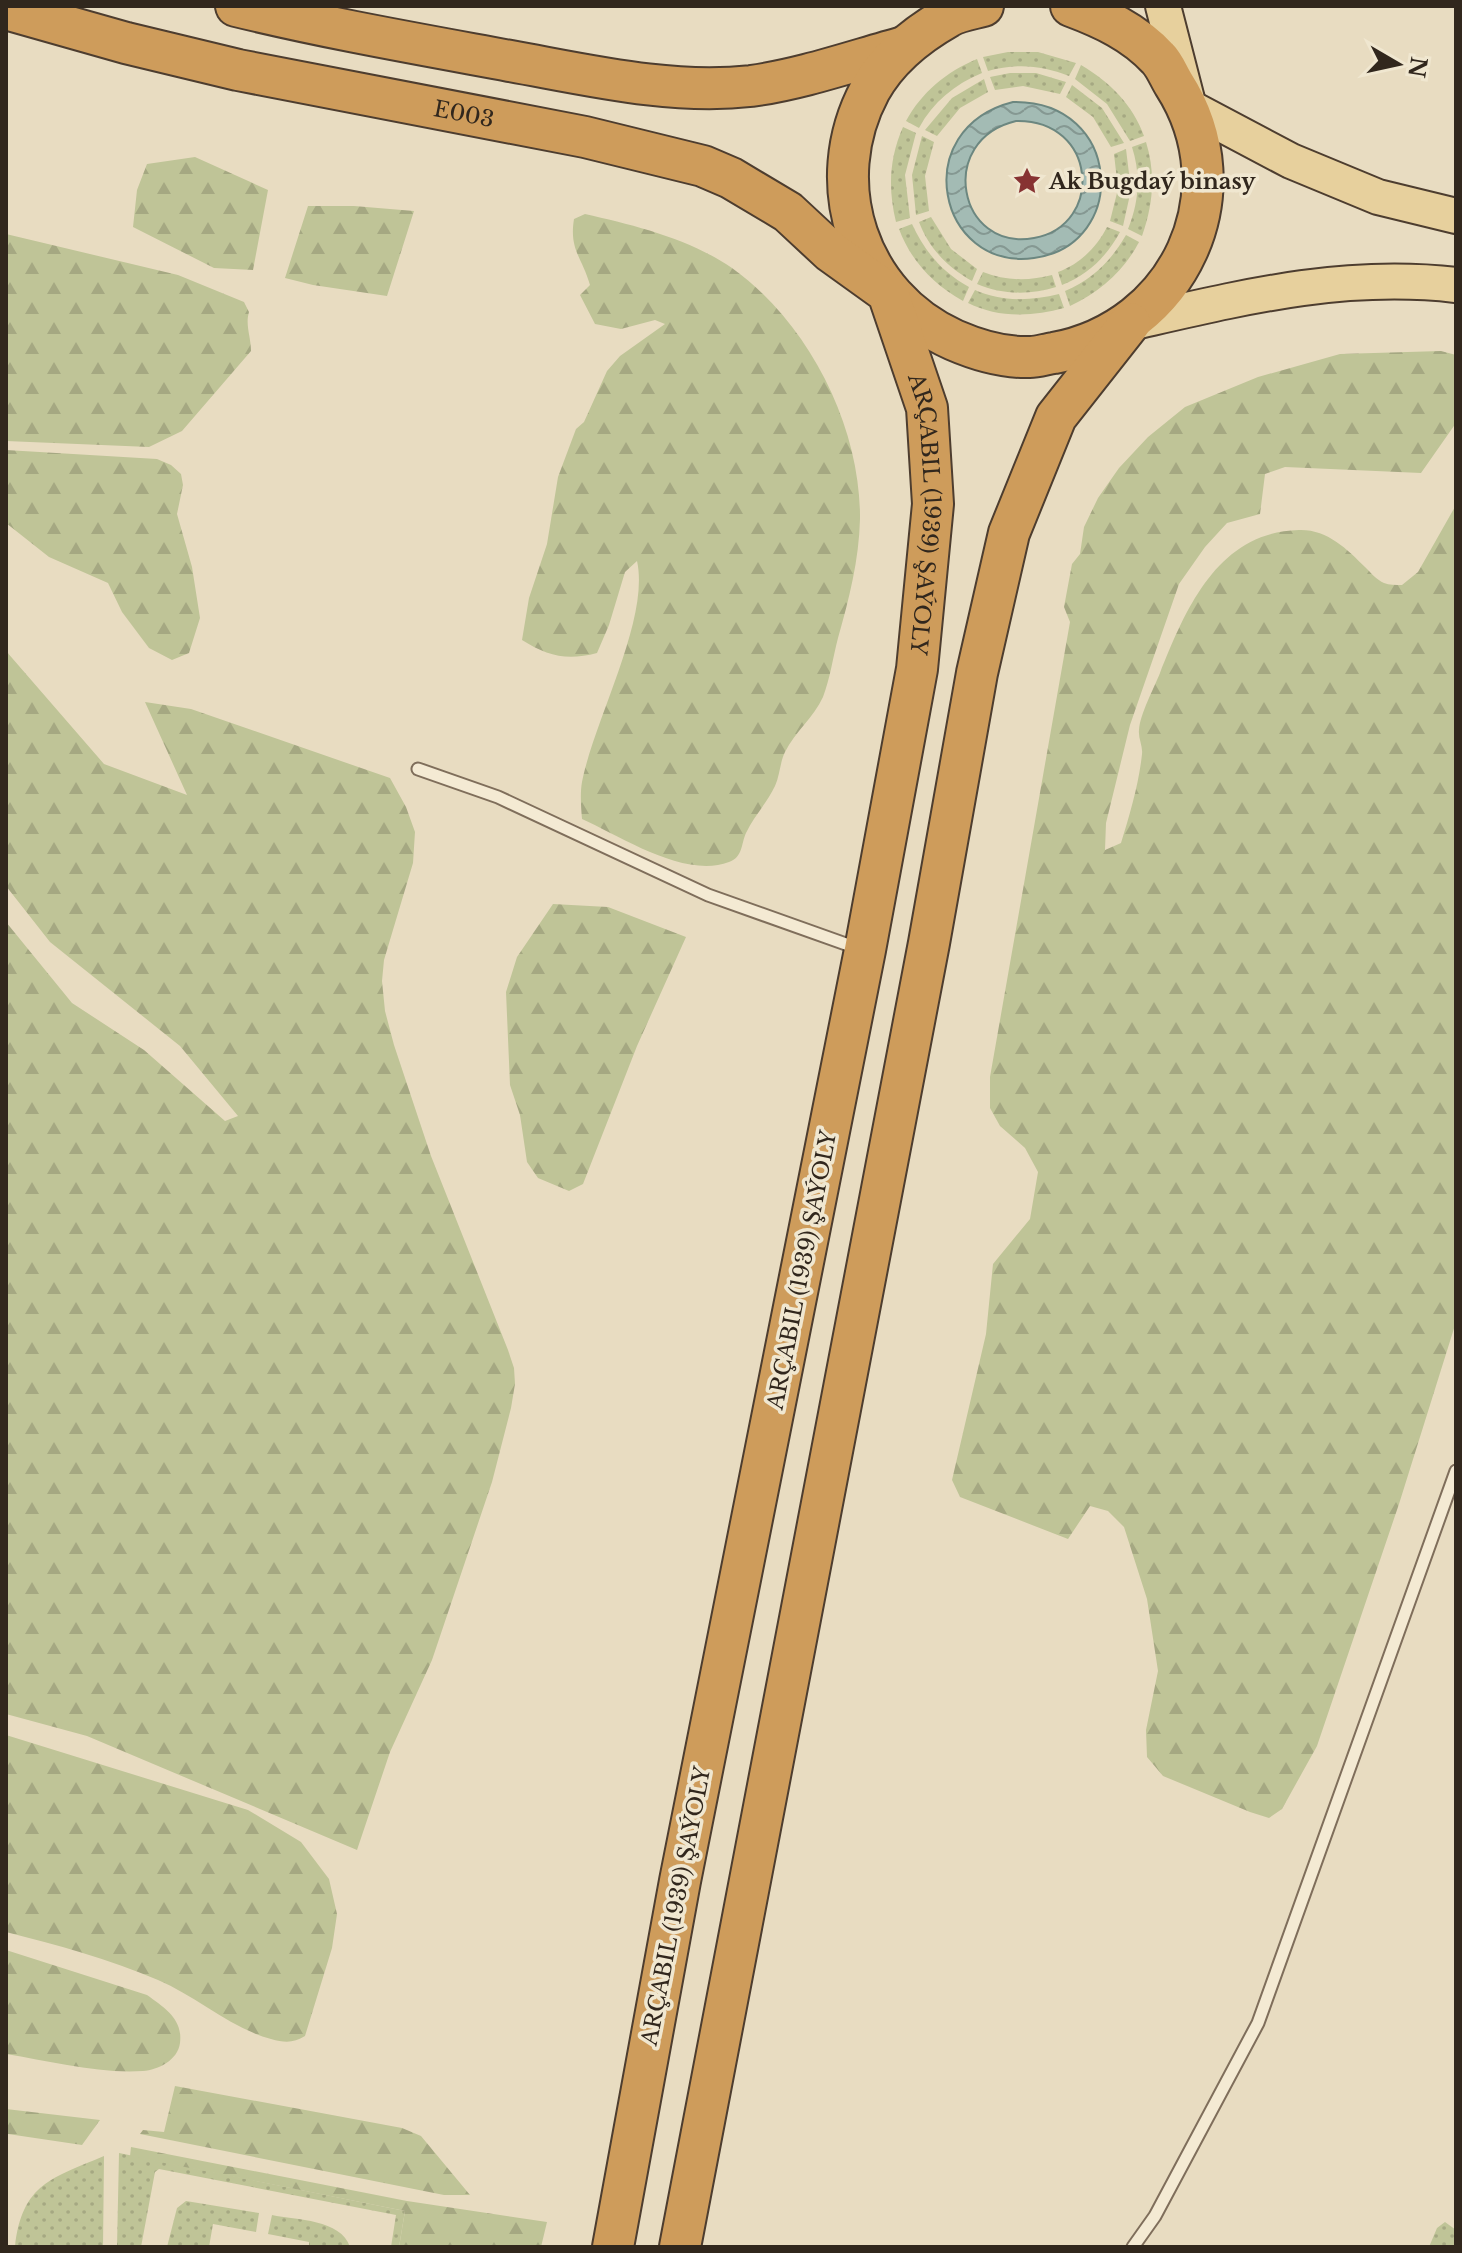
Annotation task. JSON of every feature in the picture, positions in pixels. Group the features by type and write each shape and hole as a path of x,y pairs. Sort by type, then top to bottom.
{"highway":[{"path":"236,6 524,63 679,87 716,88 781,81 904,47"},
{"path":"983,6 951,15 904,47 870,89 851,140 847,194 860,247 888,293 928,329 977,351 1030,357 1082,348 1130,323"},
{"path":"680,2247 926,958 977,673 1009,533 1056,417 1130,323 1165,290 1190,248 1202,202 1202,153 1189,107 1159,59 1115,23 1071,6"},
{"name":"E003","path":"6,9 238,70 585,137 703,166 731,178 788,212 831,252 888,293"},
{"name":"ARÇABIL (1939) ŞAÝOLY","path":"610,2241 865,950 917,669 933,504 927,408 888,293"}],"main road":[{"path":"904,47 946,6"},
{"path":"1163,6 1189,107 1291,161 1378,197 1456,216"},
{"path":"1130,323 1270,291 1341,283 1430,282 1456,285"}],"lane":[{"path":"418,769 498,797 708,895 865,950"},
{"path":"1133,2247 1155,2216 1258,2023 1456,1471"}],"green space":[{"path":"1008,52 1038,52 1076,63 1069,76 1029,66 988,71 983,57"},
{"path":"977,59 982,73 946,95 919,128 906,121 919,101 936,84"},
{"path":"1081,65 1119,95 1134,114 1144,136 1130,141 1107,104 1075,79"},
{"path":"1036,73 1066,82 1060,94 1023,86 995,90 990,77"},
{"path":"984,79 988,92 960,108 937,136 925,130 952,98"},
{"path":"1072,85 1102,108 1124,143 1111,147 1093,117 1066,97"},
{"path":"903,127 916,133 905,175 910,218 896,222 891,174"},
{"path":"922,136 934,142 925,176 929,211 916,215 912,175"},
{"path":"1146,142 1152,189 1142,236 1128,229 1138,188 1132,147"},
{"path":"1126,149 1131,190 1123,226 1110,221 1118,189 1114,154"},
{"path":"195,157 268,190 253,270 214,268 133,227 137,190 147,164"},
{"path":"308,206 414,211 387,296 285,278"},
{"path":"585,214 680,241 716,258 759,290 784,317 825,379 851,448 858,484 858,549 850,594 823,697 785,752 775,786 749,827 739,854 734,860 712,866 693,865 654,854 582,819 581,786 588,757 636,611 639,585 637,561 625,572 597,653 558,656 522,640 529,598 547,544 558,477 576,429 584,422 607,371 620,356 665,324 655,320 621,329 595,324 580,295 590,285 573,238 574,219"},
{"path":"931,217 951,249 977,269 972,281 947,263 928,240 919,222"},
{"path":"912,224 935,260 969,287 963,301 933,279 910,251 899,229"},
{"path":"1107,227 1120,232 1109,249 1096,264 1062,285 1058,272 1087,254"},
{"path":"6,234 178,275 244,302 249,312 251,351 182,431 149,447 6,441"},
{"path":"1126,235 1139,242 1126,262 1101,287 1070,306 1065,291 1100,269"},
{"path":"983,272 1018,279 1052,275 1056,287 1026,292 997,290 977,284"},
{"path":"975,290 995,297 1016,299 1059,294 1064,308 1040,313 1003,314 968,303"},
{"path":"1441,351 1456,355 1456,423 1421,473 1285,467 1265,474 1260,514 1227,523 1205,547 1179,584 1130,725 1106,823 1105,850 1121,843 1128,821 1142,754 1140,724 1148,701 1194,600 1226,559 1247,544 1271,534 1309,531 1336,541 1381,582 1402,585 1418,572 1456,505 1456,1322 1399,1504 1317,1746 1282,1809 1269,1818 1163,1776 1147,1757 1146,1730 1158,1671 1147,1599 1124,1527 1108,1511 1090,1506 1068,1539 960,1497 952,1480 986,1334 993,1264 1030,1219 1038,1172 1025,1148 1000,1126 990,1108 990,1077 1070,622 1064,607 1072,564 1080,554 1084,527 1098,498 1119,468 1148,437 1185,407 1258,377 1340,354"},
{"path":"6,450 157,459 181,474 183,485 177,514 192,567 200,618 189,653 172,660 149,648 122,612 108,583 49,557 6,523"},
{"path":"6,651 104,764 187,795 145,702 191,709 390,778 415,832 413,863 384,960 382,981 385,1011 431,1156 508,1350 515,1384 492,1482 432,1660 390,1752 357,1850 87,1736 6,1714 6,922 72,1003 144,1050 225,1121 238,1116 180,1046 50,942 6,886"},
{"path":"553,904 608,907 686,937 637,1046 583,1184 569,1191 538,1178 527,1162 520,1115 510,1085 506,992 517,957"},
{"path":"6,1735 248,1810 301,1842 329,1879 337,1914 332,1948 305,2036 285,2042 256,2034 139,1972 6,1932"},
{"path":"6,1950 147,1995 176,2021 180,2035 178,2049 166,2063 143,2071 91,2069 6,2054"},
{"path":"175,2086 402,2128 421,2136 470,2195 444,2195 140,2134 143,2130 164,2132"},
{"path":"6,2109 100,2120 82,2145 8,2134 6,2142"},
{"path":"131,2147 407,2201 547,2222 541,2247 399,2247 405,2211 130,2156"},
{"path":"119,2153 405,2211 399,2247 391,2247 396,2215 159,2169 155,2172 141,2247 117,2247"},
{"path":"104,2156 103,2247 15,2247 25,2209 33,2196 55,2178"},
{"path":"186,2201 259,2213 256,2232 213,2224 209,2247 167,2247 177,2208"},
{"path":"272,2215 328,2226 345,2238 350,2247 309,2247 309,2242 268,2234"},
{"path":"1445,2222 1456,2230 1456,2247 1429,2247 1437,2228"}],"water":[{"path":"1013,102 1049,108 1076,124 1093,147 1101,174 1099,202 1087,228 1065,247 1034,258 1001,256 975,243 957,221 948,195 948,167 958,140 980,117","holes":["1016,121 1043,125 1063,137 1076,154 1082,174 1081,195 1073,214 1057,229 1034,238 1008,238 988,228 974,212 966,192 966,170 974,149 991,132"]}],"place":[{"name":"Ak Bugdaý binasy","path":"1027,181"}]}
